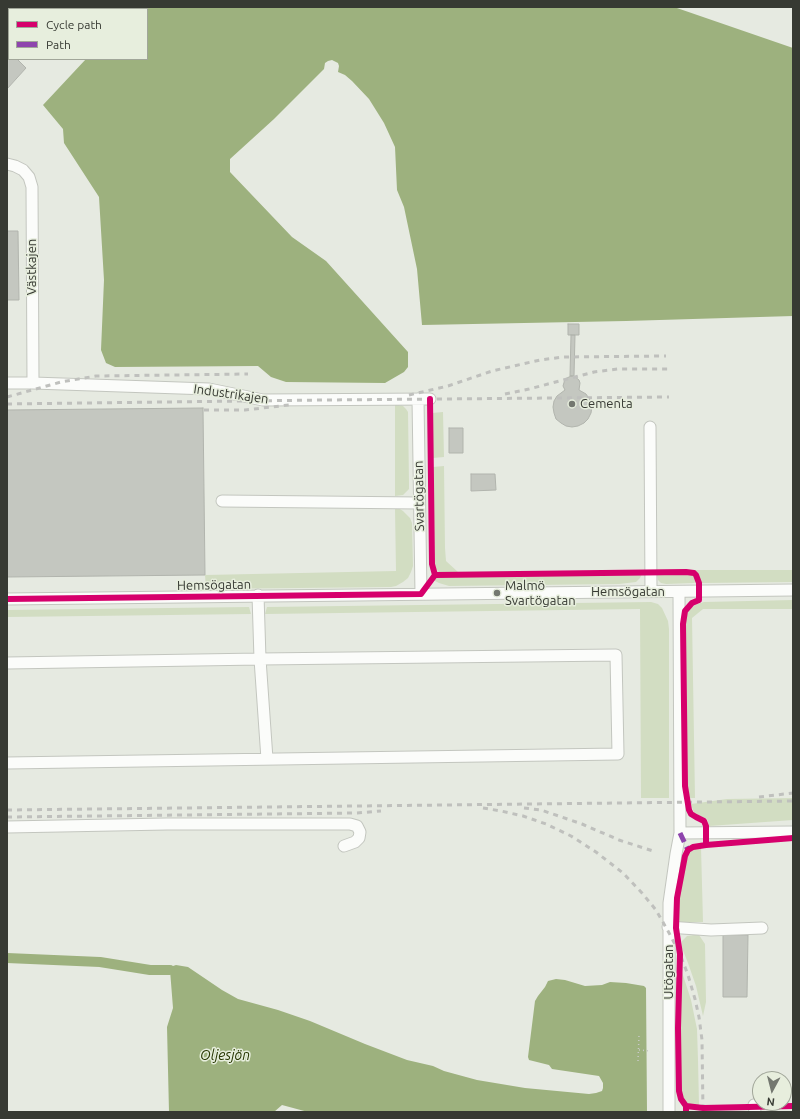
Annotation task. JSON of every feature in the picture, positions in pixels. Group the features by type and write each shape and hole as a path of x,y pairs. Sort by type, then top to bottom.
{"street":[{"name":"Västkajen","path":"7,164 23,170 29,177 32,187 33,383"},
{"name":"Industrikajen","path":"7,384 33,383 209,389 264,400 430,399"},
{"name":"Svartögatan","path":"418,399 421,594"},
{"path":"650,427 651,591"},
{"path":"222,501 419,503"},
{"name":"Hemsögatan","path":"7,598 793,590"},
{"name":"Utögatan","path":"669,1112 668,927 669,903 680,833 679,592"},
{"path":"258,595 260,659 267,759"},
{"path":"7,663 616,655 618,754 7,763"},
{"path":"7,826 350,824 358,826 360,832 359,838 355,842 344,846"},
{"path":"680,833 793,832"},
{"path":"668,927 711,930 762,928"}],"path":[{"path":"638,1061 639,1036"},
{"path":"639,1050 650,1051"}],"shaded area":[{"path":"395,404 403,406 408,412 409,489 403,495 395,496"},
{"path":"443,412 444,457 433,458 432,413"},
{"path":"444,466 446,561 458,572 440,573 436,569 435,564 433,467"},
{"path":"395,509 400,509 403,511 410,518 412,523 413,566 408,578 396,586 206,589 205,575 396,571"},
{"path":"687,570 793,570 793,582 701,583 698,574"},
{"path":"642,574 636,582 619,584 449,586 439,583 434,579 438,577"},
{"path":"657,574 690,574 694,576 696,582 661,583 658,580"},
{"path":"793,600 793,609 703,609 692,618 695,798 690,798 687,786 685,618 687,613 697,604 704,602"},
{"path":"651,602 658,604 662,608 668,621 669,629 669,798 641,798 640,609 265,614 267,607"},
{"path":"249,607 251,614 7,617 7,610"},
{"path":"793,798 793,820 709,826 707,819 694,813 691,804 727,799"},
{"path":"701,847 703,922 680,922 679,898 687,857 690,851"},
{"path":"699,935 705,944 706,1002 703,1016 696,986 682,948 682,941 687,936"},
{"path":"681,969 691,1000 697,1029 699,1105 687,1105 681,1094"}],"water":[{"path":"674,7 793,48 793,316 422,325 417,269 404,207 397,190 395,147 384,123 369,99 352,81 345,75 338,72 338,63 332,60 325,63 324,69 274,119 230,159 230,172 292,237 326,261 408,352 408,367 404,372 385,383 286,382 271,377 258,366 115,367 106,363 101,350 104,280 99,197 64,143 63,129 43,105 85,60 148,60 148,8 134,8"},
{"name":"Oljesjön","path":"176,965 188,967 238,999 310,1021 407,1060 433,1066 444,1071 477,1080 525,1088 589,1094 602,1091 603,1083 599,1076 552,1069 549,1065 529,1060 528,1057 535,1001 548,981 556,979 585,986 602,985 610,982 644,986 646,988 647,1112 308,1112 282,1105 274,1112 169,1112 167,1027 173,1008 170,970"}],"building":[{"path":"7,49 8,60 18,60 26,68 7,89"},
{"path":"7,231 18,231 19,300 7,300"},
{"path":"568,324 579,324 579,335 568,335"},
{"path":"571,335 575,335 574,376 570,376"},
{"name":"Cementa","path":"574,376 579,380 579,390 586,394 592,406 588,419 578,426 572,427 566,426 556,419 553,407 557,396 565,390 563,386 565,379"},
{"path":"203,408 205,575 7,577 7,410"},
{"path":"449,428 463,428 463,453 449,453"},
{"path":"471,474 495,474 496,490 471,491"},
{"path":"723,935 748,935 747,997 723,997"}],"waterway":[{"path":"7,958 100,962 150,970 170,970"}],"railway":[{"path":"409,395 448,386 492,371 540,360 563,357 666,356"},
{"path":"505,394 594,372 618,369 670,369"},
{"path":"7,397 61,382 96,376 248,374"},
{"path":"7,404 669,397"},
{"path":"204,410 245,410 289,405"},
{"path":"759,797 793,793"},
{"path":"7,810 793,801"},
{"path":"483,808 523,816 546,824 571,836 596,852 623,873 656,910 680,954 695,999 702,1040 703,1112"},
{"path":"524,808 541,810 582,824 619,840 653,851"},
{"path":"7,817 357,813 381,811"}],"marked path":[{"path":"680,833 688,850"}],"cycle path":[{"path":"430,399 432,564 435,575"},
{"path":"435,575 694,573 699,583 699,600 692,603 685,611 683,624 685,786 689,810 691,814 704,821 706,826 706,845 793,838"},
{"path":"7,599 421,594 435,575"},
{"path":"686,1112 686,1106 681,1099 679,1091 678,1028 680,954 676,928 677,898 685,856 688,850 693,847 706,845"},
{"path":"686,1106 703,1108 793,1106"}],"place":[{"name":"Cementa","path":"572,404"},
{"name":"Malmö Svartögatan","path":"497,593"}]}
